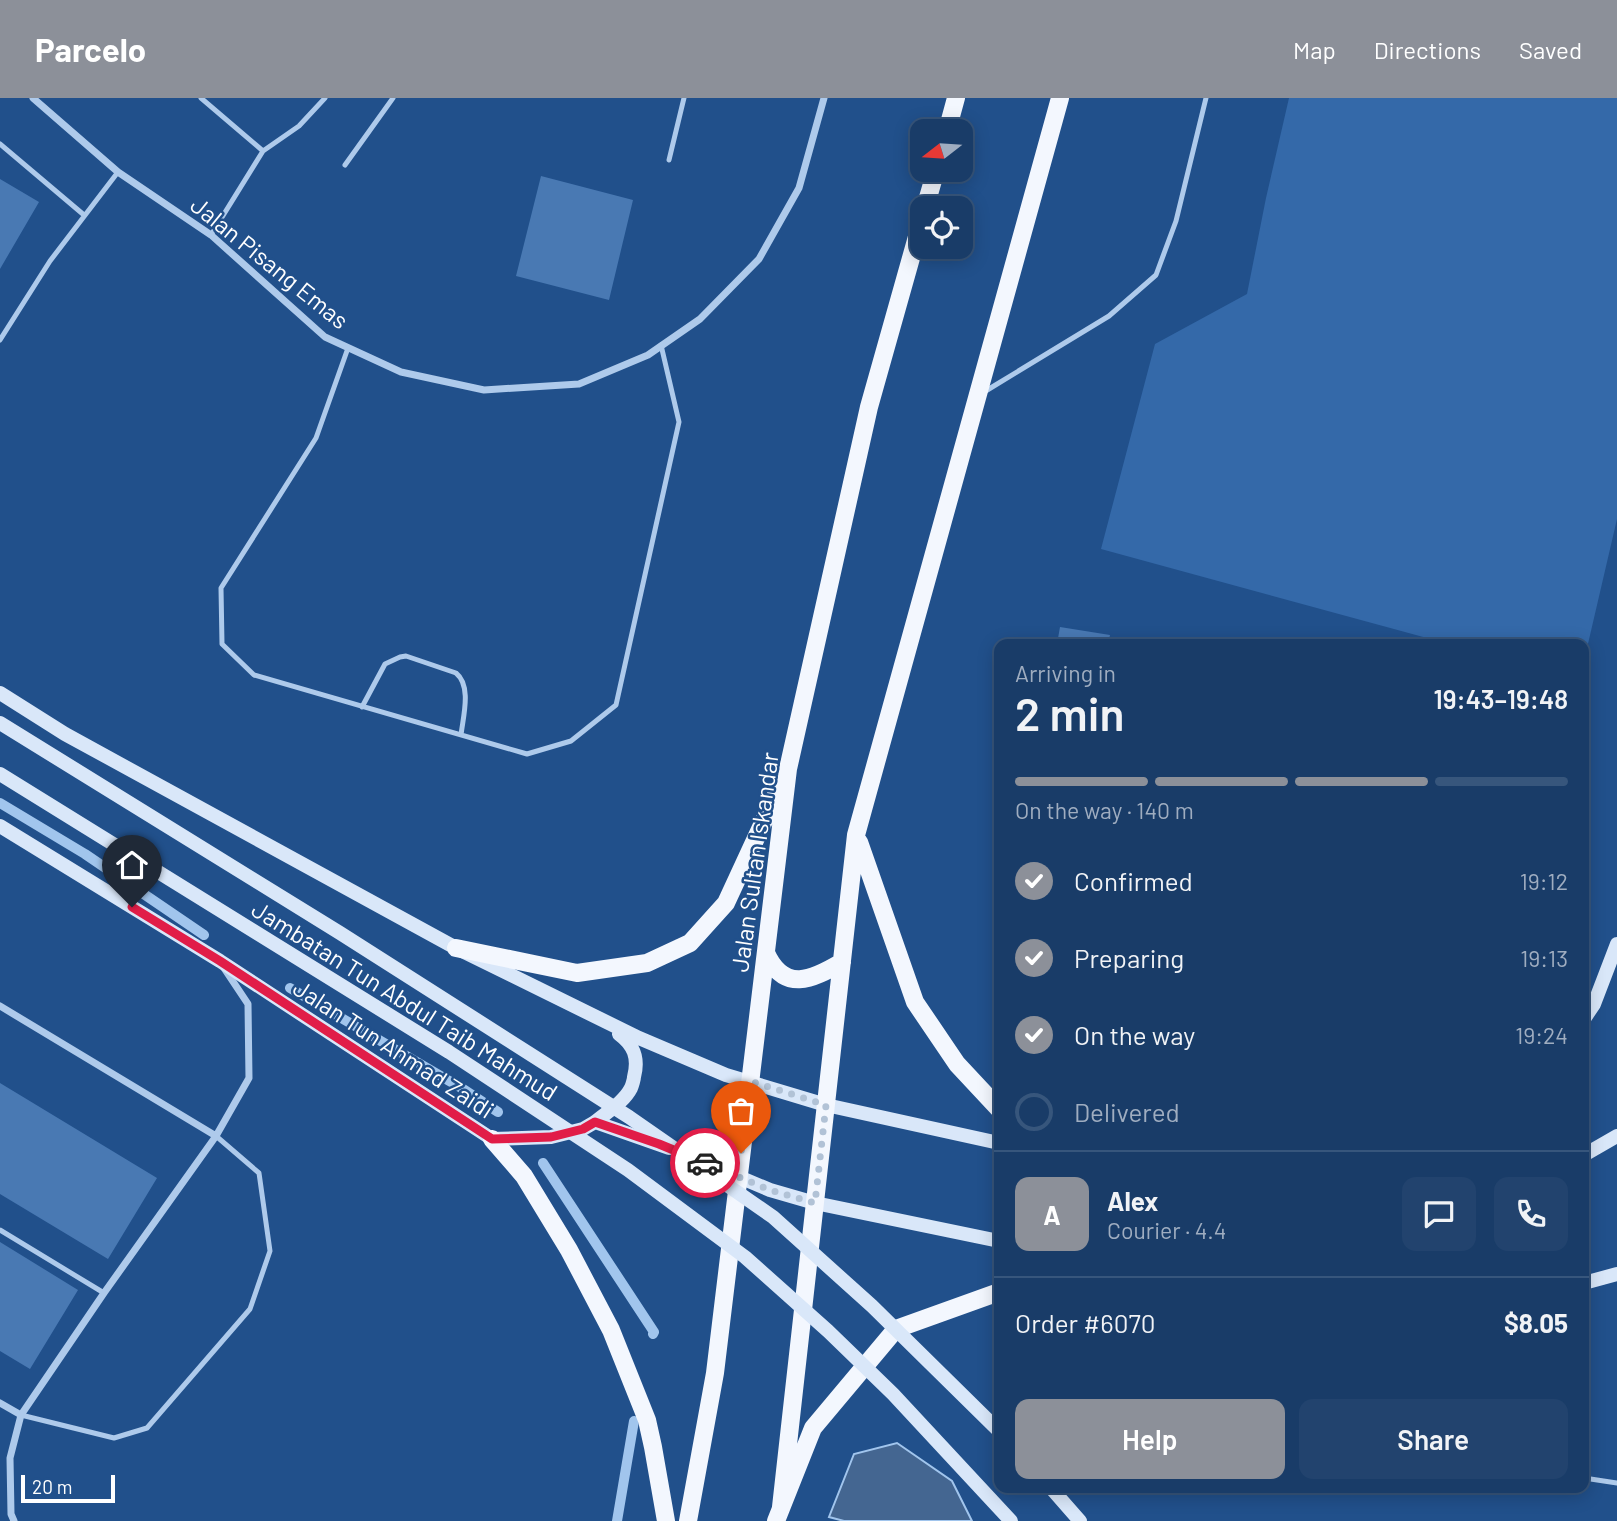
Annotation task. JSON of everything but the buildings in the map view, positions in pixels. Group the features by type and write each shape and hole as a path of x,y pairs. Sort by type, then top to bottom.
{"main road":[{"path":"950,119 956,98"},
{"path":"779,1514 856,835 1060,98"},
{"name":"Jalan Sultan Iskandar","path":"688,1521 715,1373 788,769 869,407 911,259"},
{"path":"0,693 65,734 456,948 604,1022 726,1075 826,1105 994,1142"},
{"name":"Jambatan Tun Abdul Taib Mahmud","path":"0,723 340,933 629,1117 773,1217 873,1306 994,1426"},
{"path":"456,948 577,973 647,963 690,943 726,903 788,769"},
{"name":"Jambatan Tun Abdul Taib Mahmud","path":"0,774 449,1052 639,1178 746,1257 893,1394 1011,1521"},
{"name":"Jalan Tun Ahmad Zaidi","path":"0,826 220,961 492,1139 551,1137 583,1129 619,1103 632,1087 637,1068 634,1048 604,1022"},
{"path":"856,835 915,1002 957,1064 994,1104"},
{"path":"1589,1012 1617,944"},
{"path":"766,953 771,964 780,973 791,980 799,981 824,973 842,962"},
{"path":"595,1122 659,1144 770,1190 815,1203 994,1240"},
{"path":"1589,1152 1617,1136"},
{"path":"492,1139 524,1176 569,1250 611,1330 646,1420 666,1521"},
{"path":"1589,1282 1617,1274"},
{"path":"779,1514 813,1428 896,1329 994,1294"},
{"path":"1055,1493 1080,1521"}],"street":[{"name":"Jalan Pisang Emas","path":"33,98 118,172 211,236 325,337 401,372 484,390 579,384 648,355 700,319 759,258 799,188 824,98"},
{"path":"14,1521 11,1514 9,1458 21,1415 216,1136 249,1078 248,1004 220,961"},
{"path":"0,1006 216,1136"},
{"path":"0,1402 21,1415"}],"lane":[{"path":"201,98 263,151"},
{"path":"211,236 263,151 299,125 325,98"},
{"path":"345,165 393,98"},
{"path":"668,160 684,98"},
{"path":"978,396 1109,316 1156,275 1177,222 1206,98"},
{"path":"0,144 84,215"},
{"path":"0,341 50,261 118,172"},
{"path":"348,348 316,438 221,588 222,644 254,676 527,754 571,741 616,705 679,422 661,345"},
{"path":"362,707 385,664 406,656 460,676 465,693 461,735"},
{"path":"21,1415 114,1438 147,1428 250,1309 270,1251 259,1173 216,1136"},
{"path":"0,1230 104,1293"},
{"path":"1589,1479 1617,1483"}],"shaded area":[{"path":"1289,98 1617,98 1617,519 1589,639 1431,639 1101,549 1155,344 1247,294"},
{"path":"897,1443 952,1481 972,1521 844,1521 829,1517 854,1454"}],"waterway":[{"path":"0,803 85,854 204,935"},
{"path":"290,988 498,1112"},
{"path":"543,1163 653,1334"},
{"path":"617,1521 634,1421"}],"way so far":[{"path":"705,1163 770,1190 815,1203 826,1105 750,1081 741,1153"}],"route":[{"path":"132,907 220,961 492,1139 551,1137 583,1129 595,1122 705,1163"}]}
